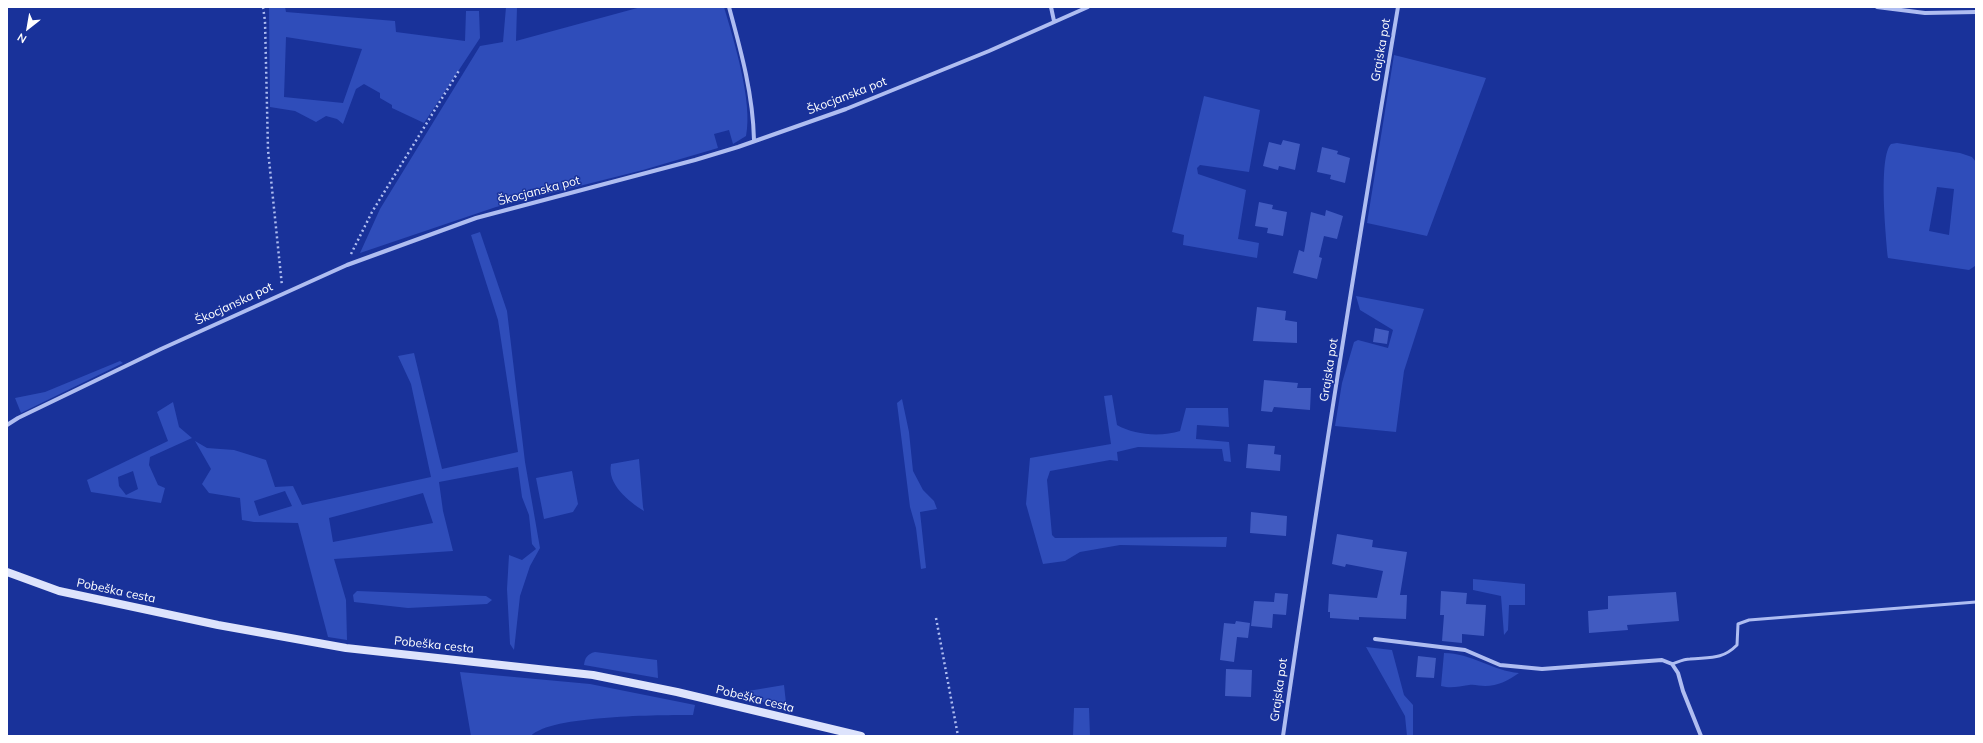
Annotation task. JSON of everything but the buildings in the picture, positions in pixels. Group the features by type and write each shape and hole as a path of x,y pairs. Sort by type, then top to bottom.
{"street":[{"path":"729,7 744,60 754,119 754,140"},
{"path":"1051,7 1054,21"},
{"name":"Škocjanska pot","path":"7,425 154,352 347,265 476,218 695,160 846,109 989,51 1088,7"},
{"name":"Grajska pot","path":"1283,736 1307,572 1398,7"},
{"path":"1877,7 1925,13 1976,12"},
{"name":"Pobeška cesta","path":"7,572 59,591 218,625 346,648 593,675 678,692 861,736"},
{"path":"1375,639 1465,650 1500,665 1542,669 1662,660 1672,664 1678,672 1683,691 1701,736"}],"lane":[{"path":"1672,664 1688,659 1718,657 1729,653 1737,645 1738,624 1749,620 1976,602"}],"path":[{"path":"263,7 265,20 268,150 282,293"},
{"path":"347,265 353,248 372,212 460,69"},
{"path":"936,618 958,736"}],"shaded area":[{"path":"269,7 285,7 286,12 395,21 396,32 465,41 466,11 479,11 480,38 424,123 392,108 392,105 380,98 380,93 364,84 356,89 343,124 337,119 326,116 316,122 295,111 270,107","holes":["286,37 362,49 343,103 284,97"]},
{"path":"506,7 517,7 516,41 641,7 724,7 745,89 747,106 746,136 733,144 729,130 714,134 718,148 643,170 496,207 360,253 380,209 480,46 503,42"},
{"path":"1394,55 1486,78 1427,236 1367,223"},
{"path":"1204,96 1260,110 1249,172 1200,165 1197,168 1198,174 1246,190 1238,239 1259,243 1257,258 1183,245 1184,235 1172,232"},
{"path":"1897,143 1960,153 1972,157 1976,162 1976,255 1975,266 1969,270 1888,258 1884,181 1887,152 1891,144","holes":["1937,187 1954,189 1949,235 1929,231"]},
{"path":"480,232 507,311 525,462 540,548 530,566 520,596 514,650 510,644 507,589 509,555 522,560 536,549 532,544 529,515 522,497 518,467 439,482 443,511 453,551 334,559 346,600 347,640 328,637 298,523 254,522 242,520 240,498 209,493 202,484 211,469 195,441 207,448 234,450 266,460 275,487 293,486 302,505 431,477 411,384 398,356 414,353 442,469 518,452 498,320 471,235","holes":["285,491 292,506 259,516 254,501","423,493 433,523 333,542 329,518"]},
{"path":"1356,296 1424,309 1404,371 1396,432 1335,426 1342,383 1354,342 1358,340 1388,348 1393,330 1360,310"},
{"path":"120,361 123,363 21,413 15,398 45,392"},
{"path":"1112,395 1117,425 1139,433 1165,434 1180,431 1186,408 1228,408 1229,427 1197,425 1196,439 1229,442 1231,462 1224,461 1222,449 1138,447 1117,452 1118,461 1110,460 1050,471 1047,480 1052,535 1055,538 1227,537 1226,547 1120,545 1080,552 1065,561 1043,564 1026,504 1030,458 1111,444 1104,396"},
{"path":"902,399 909,432 913,471 923,490 934,501 937,509 920,512 926,568 921,569 916,528 910,507 897,403"},
{"path":"173,402 179,427 192,438 150,457 149,465 158,485 165,488 161,503 91,492 87,480 168,441 157,412","holes":["133,471 138,489 126,495 119,486 118,477"]},
{"path":"639,459 644,511 625,497 615,485 611,471 611,464"},
{"path":"572,471 578,504 573,512 544,519 536,478"},
{"path":"1473,579 1525,584 1525,605 1509,605 1508,630 1504,635 1501,596 1473,590"},
{"path":"357,591 486,596 492,600 487,604 408,608 354,602 353,595"},
{"path":"1366,647 1392,650 1404,695 1413,705 1413,736 1407,736 1405,716"},
{"path":"595,652 657,660 658,678 584,665 587,657"},
{"path":"1444,653 1463,656 1509,672 1519,673 1503,682 1490,686 1441,686"},
{"path":"460,672 590,684 695,705 693,715 633,716 582,720 542,729 531,736 471,736"},
{"path":"784,685 786,703 780,706 730,694"},
{"path":"1074,708 1089,708 1090,736 1073,736"}]}
